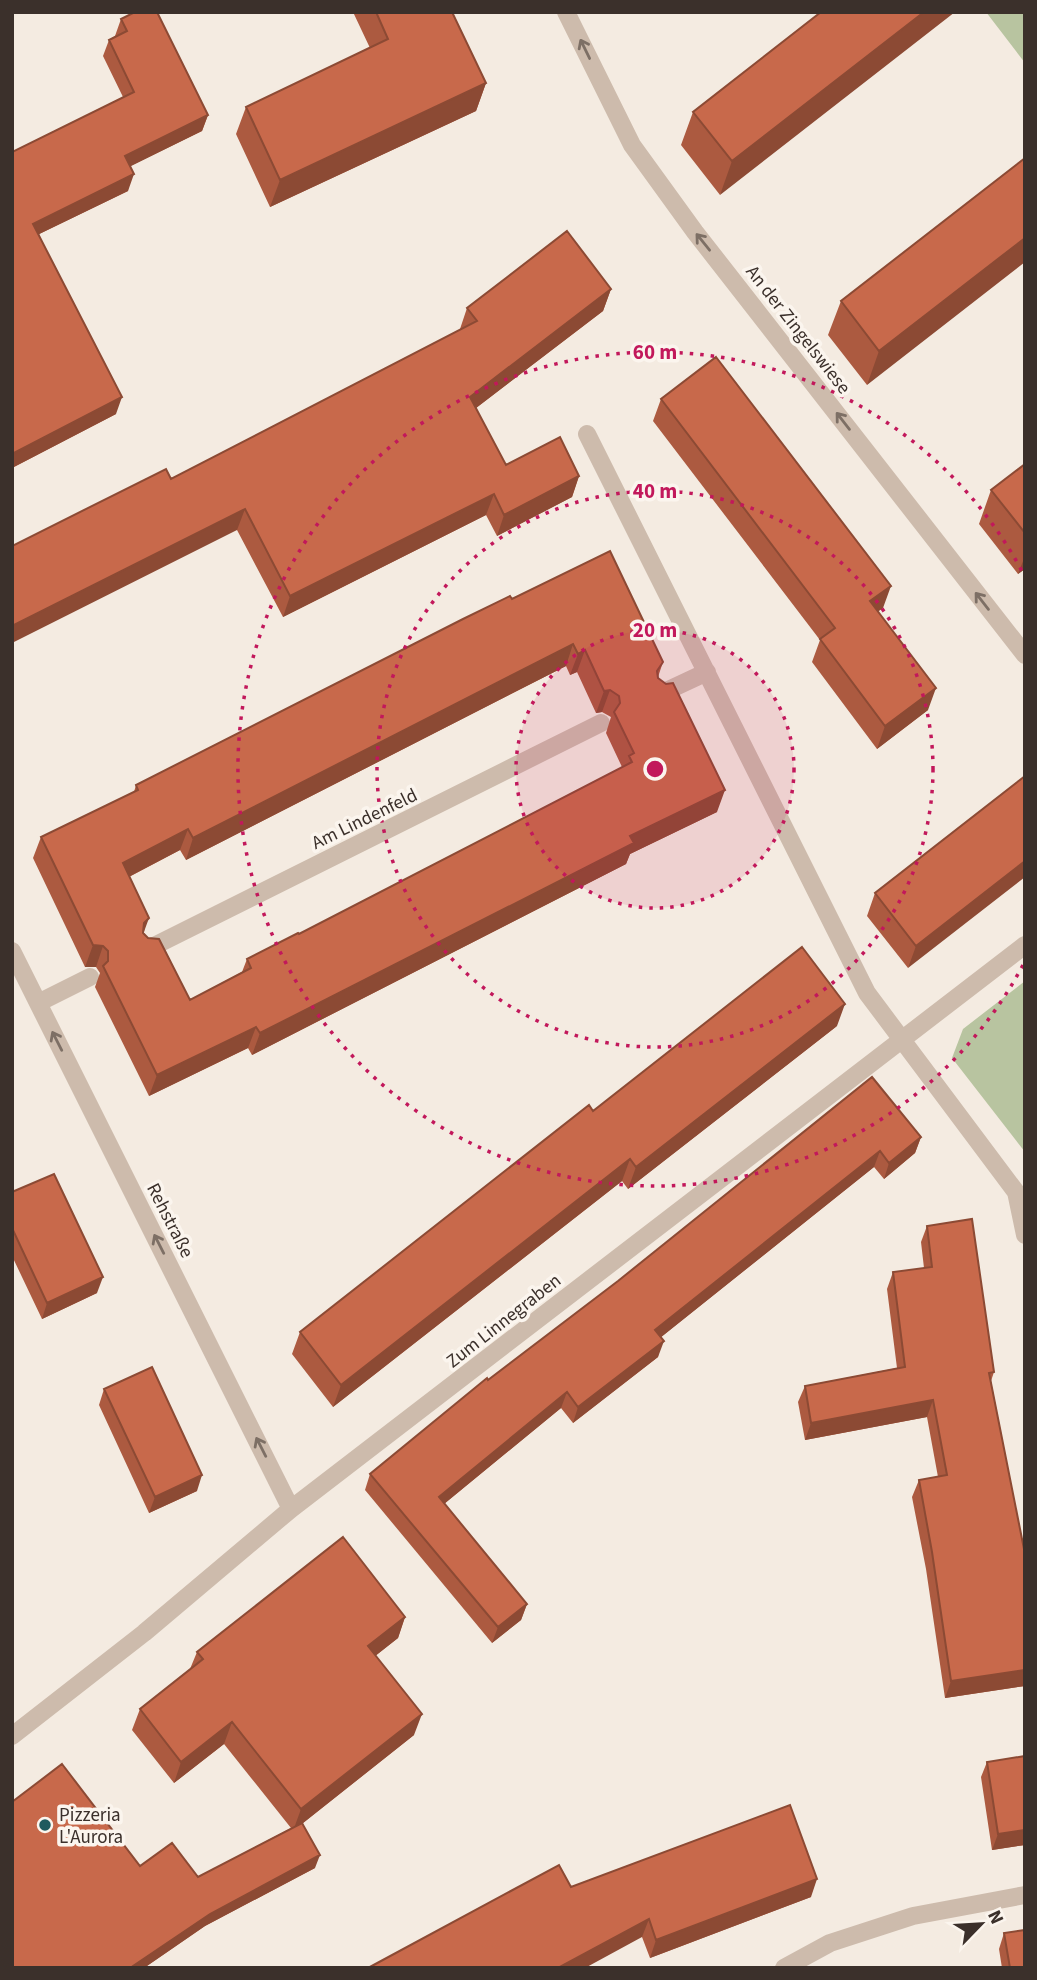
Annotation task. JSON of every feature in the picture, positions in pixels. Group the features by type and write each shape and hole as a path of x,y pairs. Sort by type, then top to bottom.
{"street":[{"name":"An der Zingelswiese","path":"566,12 632,145 695,232 1025,655"},
{"path":"587,434 867,993 1016,1192 1025,1235"},
{"path":"660,694 707,672"},
{"name":"Am Lindenfeld","path":"146,950 601,723"},
{"name":"Zum Linnegraben","path":"12,1736 144,1633 291,1508 1025,944"},
{"name":"Rehstraße","path":"12,951 291,1508"},
{"path":"38,1003 90,977"},
{"path":"784,1968 830,1943 914,1916 1025,1895"}],"green space":[{"path":"986,12 1025,12 1025,63"},
{"path":"1025,981 1025,1152 952,1058 963,1029"}],"building":[{"path":"135,12 157,12 208,115 125,156 134,174 33,224 122,397 12,454 12,152 134,92 109,40 127,31 121,19"},
{"path":"376,12 452,12 486,83 280,180 246,107 388,39"},
{"path":"821,12 924,12 732,161 693,112"},
{"path":"1025,158 1025,238 879,351 841,301"},
{"path":"567,231 611,289 470,397 506,465 560,437 579,476 504,515 494,494 290,596 245,509 12,626 12,546 166,469 171,479 477,321 467,308"},
{"path":"716,357 891,586 870,601 936,688 885,726 820,639 835,628 661,399"},
{"path":"1025,464 1025,533 991,490"},
{"path":"610,551 663,662 657,671 658,678 666,684 673,683 725,790 630,836 634,843 260,1033 256,1027 157,1075 103,966 108,961 108,951 103,946 93,945 41,837 138,790 136,785 463,619 510,596 512,599","holes":["573,644 578,654 585,650 604,691 610,690 619,696 620,703 614,712 634,753 629,756 632,762 247,959 251,968 190,1000 159,939 148,938 143,933 144,923 149,918 123,863 188,829 193,838"]},
{"path":"1025,776 1025,861 916,946 875,893"},
{"path":"802,947 845,1004 636,1167 630,1159 341,1385 300,1332 589,1105 593,1111"},
{"path":"872,1077 921,1137 889,1163 880,1151 655,1330 664,1341 578,1407 567,1392 439,1497 527,1604 498,1627 370,1474 487,1378 488,1380 618,1281"},
{"path":"54,1174 103,1277 47,1303 12,1228 12,1192"},
{"path":"972,1219 994,1372 989,1373 1025,1554 1025,1670 951,1681 919,1480 947,1475 933,1400 811,1423 805,1386 905,1367 893,1272 932,1267 927,1226"},
{"path":"152,1367 202,1475 155,1497 104,1389"},
{"path":"343,1537 405,1617 368,1646 422,1714 301,1809 232,1722 181,1762 140,1709 203,1659 197,1652"},
{"path":"1025,1756 1025,1830 998,1834 987,1762"},
{"path":"62,1764 140,1866 172,1843 198,1877 302,1823 320,1855 210,1914 130,1968 12,1968 12,1802"},
{"path":"790,1805 817,1879 656,1940 649,1919 558,1968 368,1968 559,1865 571,1887"},
{"path":"1025,1930 1025,1968 1010,1968 1004,1933"}],"place":[{"name":"Pizzeria L'Aurora","path":"45,1825"}]}
